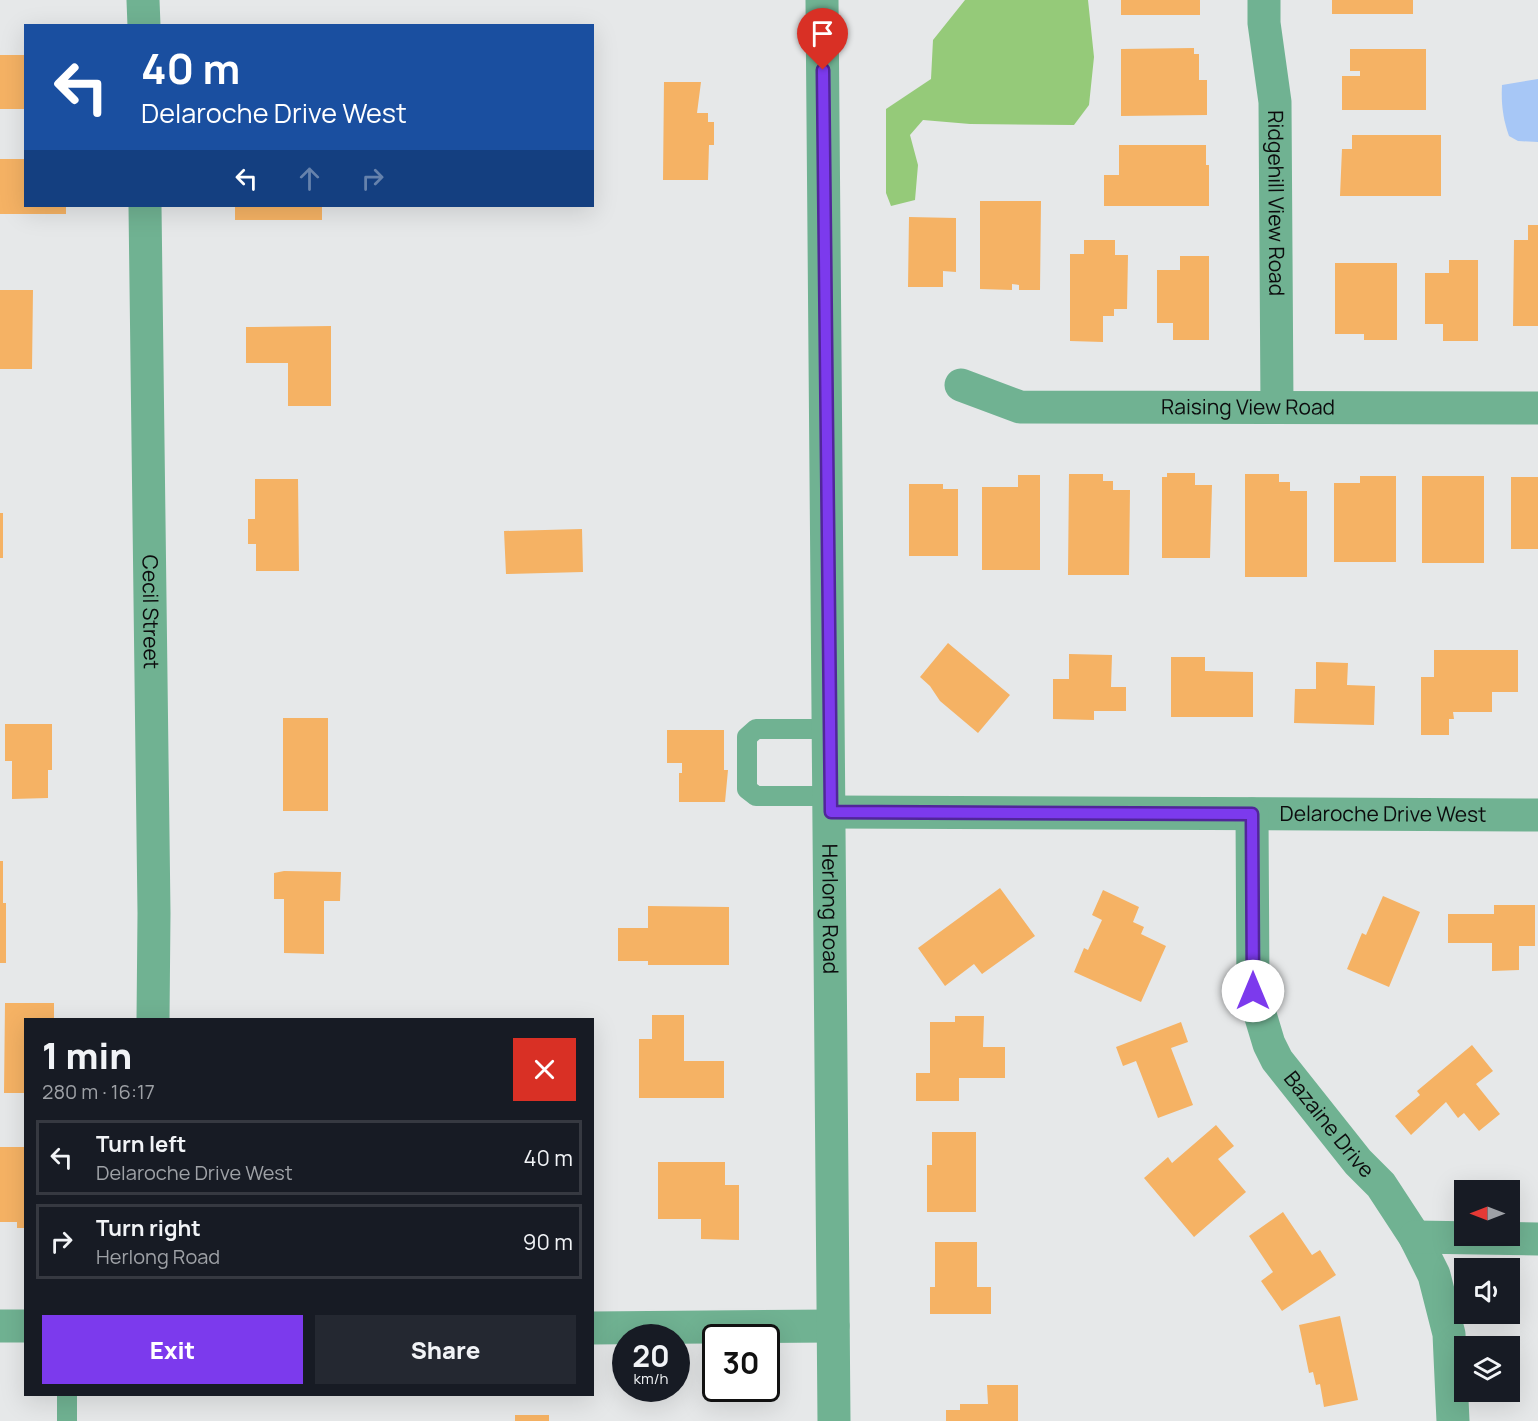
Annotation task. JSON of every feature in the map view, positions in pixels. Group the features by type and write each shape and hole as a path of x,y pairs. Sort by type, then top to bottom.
{"street":[{"path":"143,0 144,24"},
{"name":"Herlong Road","path":"822,0 830,729 834,1421"},
{"name":"Ridgehill View Road","path":"1264,0 1264,24 1275,102 1277,407"},
{"name":"Cecil Street","path":"145,207 154,913 153,1018"},
{"name":"Raising View Road","path":"961,385 1020,407 1538,408"},
{"name":"Delaroche Drive West","path":"830,804 1252,814 1538,815"},
{"name":"Bazaine Drive","path":"1252,814 1253,991 1269,1044 1277,1060 1358,1162 1381,1185 1416,1237 1434,1275 1449,1334 1453,1421"},
{"path":"1416,1237 1538,1239"},
{"path":"0,1326 24,1326"},
{"path":"594,1328 833,1326"}],"lane":[{"path":"830,729 756,729 747,737 747,789 756,796 830,804"},
{"path":"67,1396 67,1421"}],"green space":[{"path":"965,0 1088,0 1094,57 1089,105 1074,125 970,124 923,120 910,135 918,165 915,200 891,206 886,193 886,109 931,79 933,40"}],"water":[{"path":"1538,79 1538,142 1518,141 1509,136 1507,130 1503,111 1502,85"}],"building":[{"path":"1121,0 1200,0 1200,15 1121,15"},
{"path":"1332,0 1413,0 1413,14 1332,14"},
{"path":"1194,48 1194,54 1199,54 1199,80 1207,80 1207,115 1121,116 1121,49"},
{"path":"1350,49 1426,49 1426,110 1342,110 1342,76 1360,76 1360,71 1350,71"},
{"path":"0,55 24,55 24,109 0,109"},
{"path":"664,82 701,82 697,113 708,113 708,122 714,122 714,145 709,145 708,180 663,180"},
{"path":"1352,135 1441,135 1441,196 1340,196 1342,149 1352,149"},
{"path":"1119,145 1206,145 1206,165 1209,165 1209,206 1104,206 1104,175 1119,175"},
{"path":"0,159 24,159 24,207 66,207 66,214 0,214"},
{"path":"980,201 1041,201 1040,290 1019,290 1019,285 1012,284 1012,290 980,289"},
{"path":"235,207 322,207 322,220 235,220"},
{"path":"909,217 956,218 956,272 943,271 943,287 908,287"},
{"path":"1528,225 1538,225 1538,326 1513,326 1514,240 1528,240"},
{"path":"1084,240 1115,240 1115,255 1128,255 1127,309 1114,309 1114,316 1103,316 1103,342 1070,341 1070,254 1084,254"},
{"path":"1180,256 1209,256 1209,340 1173,340 1173,323 1157,323 1157,270 1180,270"},
{"path":"1449,260 1478,260 1478,341 1443,341 1443,324 1425,324 1425,273 1449,273"},
{"path":"1335,263 1397,263 1397,340 1364,340 1364,334 1335,334"},
{"path":"0,290 33,290 32,369 0,369"},
{"path":"331,326 331,406 288,406 288,363 246,363 246,327"},
{"path":"1167,473 1195,473 1195,485 1212,485 1210,558 1162,558 1162,477 1167,477"},
{"path":"1069,474 1103,474 1103,481 1113,481 1113,490 1130,490 1129,575 1068,575"},
{"path":"1245,474 1279,474 1279,482 1290,482 1290,491 1307,491 1307,577 1245,577"},
{"path":"1018,475 1040,475 1040,570 982,570 982,487 1018,487"},
{"path":"1360,476 1396,476 1396,562 1334,562 1334,483 1360,483"},
{"path":"1422,476 1484,476 1484,563 1422,563"},
{"path":"1511,477 1538,477 1538,549 1511,549"},
{"path":"255,479 298,479 299,571 256,571 256,544 248,544 248,519 255,519"},
{"path":"909,484 943,484 943,489 958,489 958,556 909,556"},
{"path":"0,513 3,513 3,558 0,558"},
{"path":"582,529 583,572 506,574 504,531"},
{"path":"948,643 1010,695 978,733 940,701 930,686 920,677"},
{"path":"1434,650 1518,650 1518,692 1492,692 1492,712 1453,712 1454,719 1449,719 1449,735 1421,735 1421,677 1434,677"},
{"path":"1069,654 1112,655 1111,687 1126,687 1126,711 1094,711 1094,720 1053,719 1053,679 1069,679"},
{"path":"1171,657 1205,657 1205,671 1253,672 1253,717 1171,717"},
{"path":"1316,662 1348,663 1347,685 1375,686 1374,725 1294,723 1295,689 1316,689"},
{"path":"283,718 328,718 328,811 283,811"},
{"path":"5,724 52,724 52,770 48,770 48,798 12,799 12,761 5,761"},
{"path":"667,730 724,730 724,770 728,770 725,802 679,802 679,773 682,773 682,763 667,763"},
{"path":"0,861 3,861 3,903 6,903 6,963 0,963"},
{"path":"284,871 341,872 340,901 324,901 324,954 284,953 284,899 274,899 274,873"},
{"path":"1000,888 1035,936 982,974 974,964 945,986 918,948"},
{"path":"1103,890 1139,907 1133,922 1144,927 1141,934 1166,946 1141,1002 1074,972 1084,948 1088,950 1102,920 1092,915"},
{"path":"1383,896 1420,912 1389,987 1347,969 1362,933 1366,935"},
{"path":"1494,905 1535,905 1535,946 1519,946 1519,970 1492,971 1492,943 1448,943 1448,914 1494,914"},
{"path":"648,906 729,907 729,965 648,965 648,961 618,961 618,928 648,928"},
{"path":"5,1003 54,1003 54,1018 24,1018 24,1093 4,1093"},
{"path":"652,1015 684,1015 684,1061 724,1061 724,1098 639,1098 639,1039 652,1039"},
{"path":"955,1016 984,1016 983,1047 1005,1047 1005,1078 959,1078 959,1101 916,1101 916,1073 930,1073 930,1022 955,1022"},
{"path":"1181,1022 1188,1042 1171,1048 1193,1105 1158,1118 1136,1061 1123,1066 1116,1047"},
{"path":"1472,1045 1493,1071 1476,1084 1500,1114 1479,1131 1464,1113 1458,1118 1446,1102 1411,1135 1395,1116 1420,1095 1417,1091"},
{"path":"1216,1125 1234,1146 1218,1159 1246,1192 1194,1237 1144,1178 1168,1157 1172,1163"},
{"path":"932,1132 976,1132 976,1212 927,1212 927,1165 932,1165"},
{"path":"0,1147 24,1147 24,1228 17,1228 17,1222 0,1222"},
{"path":"658,1162 725,1162 725,1185 739,1185 739,1240 701,1239 701,1219 658,1219"},
{"path":"1283,1212 1312,1255 1320,1250 1336,1275 1282,1311 1261,1281 1273,1272 1249,1236"},
{"path":"935,1242 977,1242 977,1287 991,1287 991,1314 930,1314 930,1287 935,1287"},
{"path":"1340,1316 1358,1400 1324,1407 1320,1384 1316,1385 1313,1372 1309,1373 1299,1325"},
{"path":"987,1385 1018,1385 1018,1421 946,1421 946,1410 960,1410 960,1404 988,1404"},
{"path":"515,1415 549,1415 549,1421 515,1421"}],"route":[{"path":"823,70 831,812 1252,814 1253,991"}]}
